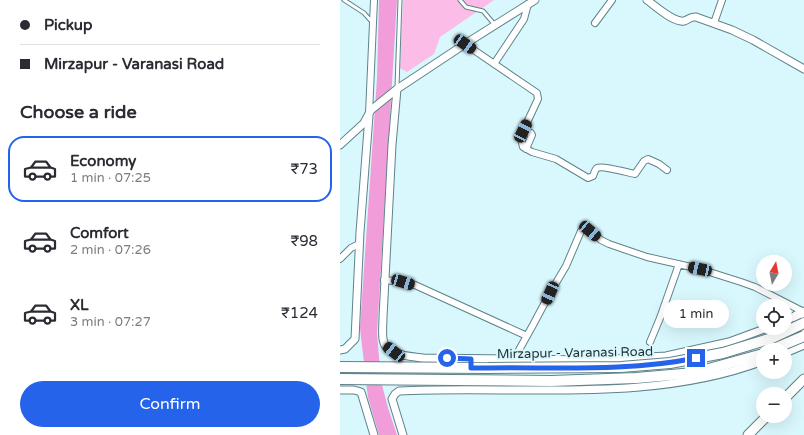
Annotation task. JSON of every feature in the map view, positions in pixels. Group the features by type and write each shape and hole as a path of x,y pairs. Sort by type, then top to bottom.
{"highway":[{"name":"Mirzapur - Varanasi Road","path":"340,367 445,368 471,363 488,368 621,367 670,363 723,353 772,338 801,317"},
{"path":"788,343 804,336"},
{"name":"Mirzapur - Varanasi Road","path":"340,379 446,380 471,385 489,380 551,381 628,378 694,373 756,356"}],"main road":[{"path":"801,317 804,336"},
{"path":"792,391 804,378"},
{"path":"748,435 760,423"}],"street":[{"path":"340,350 345,349 355,339 359,244 370,112 374,0"},
{"path":"340,145 361,126 370,112 395,90 535,0"},
{"path":"595,23 612,0"},
{"path":"647,0 675,19 682,21 692,16 696,16 753,40 804,69"},
{"path":"714,23 722,0"},
{"path":"494,64 524,19 528,4"},
{"path":"465,44 537,93 538,99 523,131 522,144 526,149 556,159 588,178 592,176 596,169 600,167 635,174 646,160 652,160 667,170"},
{"path":"395,90 384,280 383,341 387,346 400,355 471,363 514,359 597,360 666,356 729,342 756,332"},
{"path":"523,131 531,133 532,135 526,149"},
{"path":"514,359 566,266 582,228 587,228 601,240 614,246 647,257 713,273 748,285 801,317"},
{"path":"340,260 346,252 359,244"},
{"path":"650,342 663,311 679,264"},
{"path":"384,280 415,285 527,336"},
{"path":"792,350 804,345"},
{"path":"403,435 392,397 397,392 404,390 471,385 572,389 656,386 700,379 756,364"},
{"path":"340,390 358,390 363,397 374,435"}],"lane":[{"path":"344,0 364,13 373,23"},
{"path":"395,90 400,0"},
{"path":"460,0 466,7 482,11 495,25"}],"shaded area":[{"path":"379,0 397,0 377,333 381,381 397,435 379,435 368,398 360,328 377,78"},
{"path":"403,0 494,0 440,37 434,54 407,72 400,68"}],"route":[{"path":"447,358 471,359 471,368 621,367 670,363 696,358"}]}
